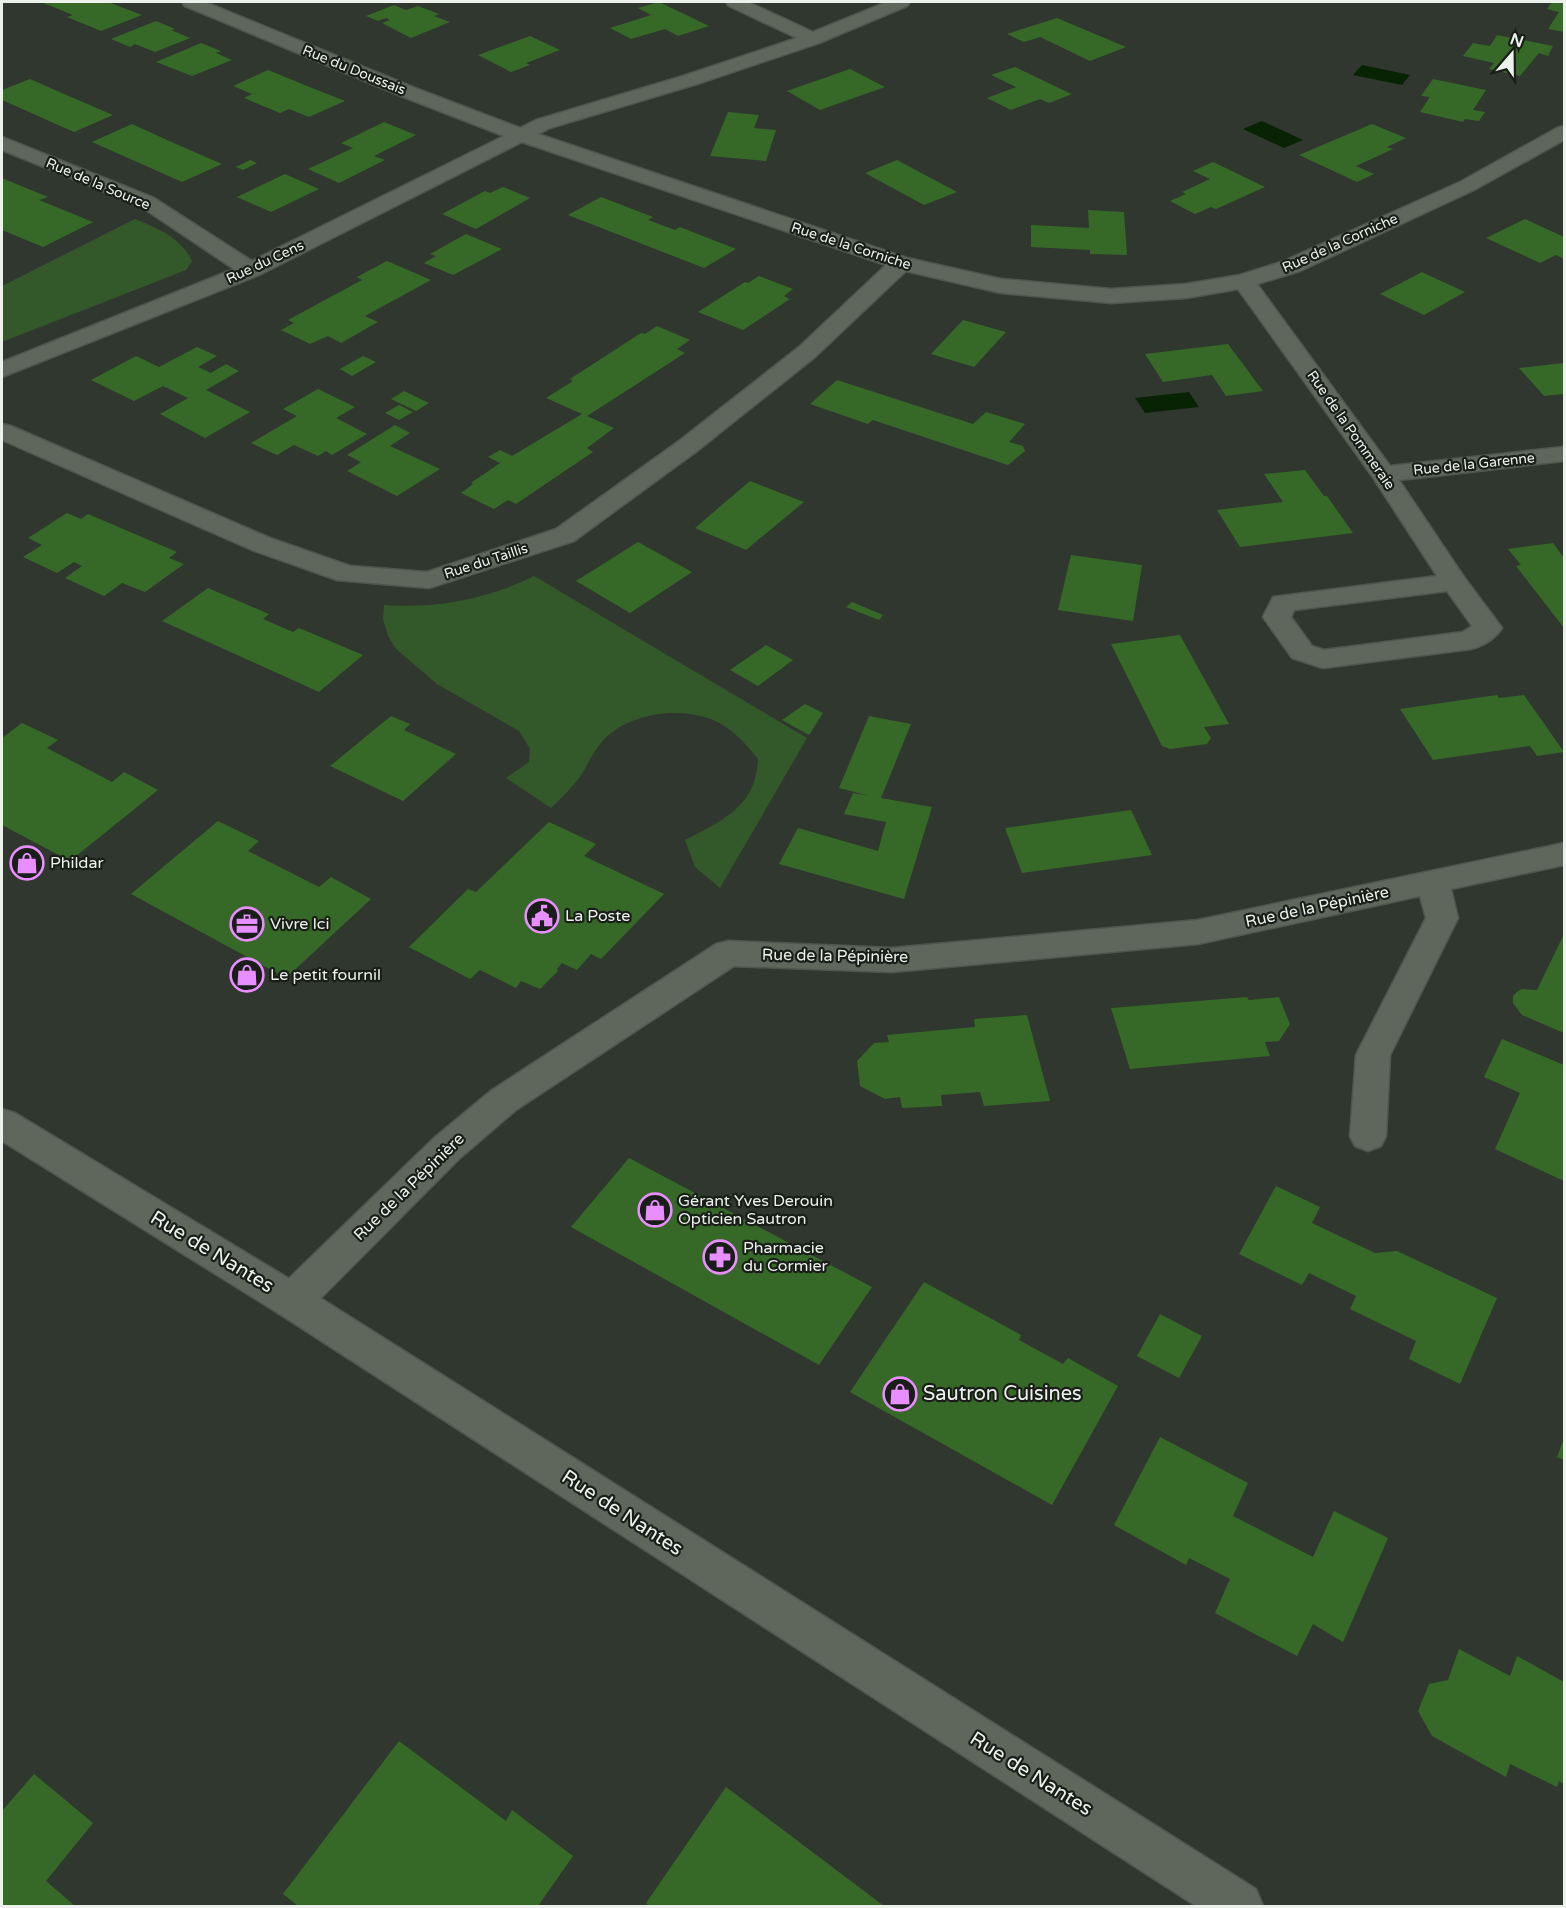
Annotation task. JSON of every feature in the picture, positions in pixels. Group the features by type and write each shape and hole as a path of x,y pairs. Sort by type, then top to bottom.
{"street":[{"name":"Rue du Doussais","path":"190,2 408,92 520,135"},
{"path":"735,2 813,39"},
{"path":"520,135 543,124 690,80 813,39 902,2"},
{"name":"Rue de la Corniche","path":"520,135 901,263 1001,286 1111,296 1186,291 1244,281 1292,266 1467,186 1564,132"},
{"name":"Rue du Cens","path":"2,370 251,270 520,135"},
{"name":"Rue de la Source","path":"2,143 147,202 251,270"},
{"name":"Rue du Taillis","path":"2,431 261,544 314,563 347,574 429,580 565,535 688,446 807,352 901,263"},
{"name":"Rue de la Pommeraie","path":"1244,281 1383,474 1454,582 1488,628 1471,640 1323,659 1302,652 1277,617 1283,603 1454,582"},
{"name":"Rue de la Garenne","path":"1383,474 1564,454"},
{"name":"Rue de la Pépinière","path":"292,1301 447,1148 504,1100 728,953 891,960 1186,933 1564,854"},
{"path":"1368,1136 1373,1054 1442,918 1433,882"},
{"name":"Rue de Nantes","path":"2,1123 292,1301 1239,1906"}],"shaded area":[{"path":"1362,65 1410,75 1402,85 1353,75"},
{"path":"1262,121 1303,140 1284,148 1243,129"},
{"path":"135,219 160,230 182,246 192,261 186,270 2,342 2,286"},
{"path":"1189,392 1199,407 1145,413 1135,398"},
{"path":"534,576 807,738 720,888 695,867 685,840 712,826 735,810 751,789 758,759 732,732 713,720 684,713 653,715 638,719 624,725 601,743 576,782 551,808 506,778 529,762 530,749 519,731 437,684 396,649 388,636 383,619 384,605 442,604 461,601 499,591"}],"building":[{"path":"41,2 108,2 142,15 101,31 67,17 73,15"},
{"path":"659,2 709,26 678,36 665,29 631,39 610,28 651,15 638,8"},
{"path":"1552,2 1564,2 1564,32 1548,29 1559,12 1547,9"},
{"path":"394,5 406,10 418,6 439,14 434,16 450,22 411,38 382,23 390,20 386,18 378,21 366,16"},
{"path":"1057,18 1126,47 1090,61 1040,37 1024,42 1007,34"},
{"path":"156,21 190,38 155,52 135,44 130,47 111,39"},
{"path":"1497,35 1553,46 1548,56 1539,53 1520,76 1489,69 1494,63 1463,56 1473,43 1490,46"},
{"path":"530,36 560,50 526,63 530,65 511,72 478,55"},
{"path":"201,43 221,51 216,53 232,60 192,76 156,62"},
{"path":"1015,67 1072,94 1049,103 1040,99 1011,110 987,98 1016,87 991,75"},
{"path":"850,69 885,87 820,110 787,91"},
{"path":"268,70 345,101 309,117 289,109 280,113 244,98 252,94 233,86"},
{"path":"30,79 113,115 74,132 2,100 2,90"},
{"path":"1433,79 1486,90 1473,110 1485,112 1479,121 1465,119 1463,122 1420,112 1430,97 1421,96"},
{"path":"728,112 759,115 754,128 776,130 766,161 710,156"},
{"path":"384,122 416,135 374,156 385,160 339,183 308,169 353,148 341,143"},
{"path":"132,124 222,164 182,182 92,142"},
{"path":"1372,124 1406,138 1387,147 1393,149 1356,166 1374,174 1357,182 1299,155"},
{"path":"250,160 257,163 243,170 236,167"},
{"path":"897,160 957,192 924,205 865,173"},
{"path":"1213,162 1265,187 1216,209 1211,207 1195,214 1170,201 1186,194 1182,192 1210,179 1193,171"},
{"path":"285,174 319,189 271,212 237,197"},
{"path":"2,178 48,197 39,200 93,222 43,247 2,230"},
{"path":"503,187 530,198 476,229 442,214 485,191 490,193"},
{"path":"601,197 653,217 648,220 675,230 680,227 736,249 704,268 568,215"},
{"path":"1088,210 1124,212 1127,255 1090,254 1090,250 1031,247 1031,225 1089,228"},
{"path":"1525,219 1564,237 1564,259 1556,255 1540,263 1486,238"},
{"path":"466,234 502,249 453,275 424,263 436,256 430,254"},
{"path":"387,261 431,280 365,316 378,322 341,343 328,336 310,344 281,330 294,323 288,320 362,280 357,277"},
{"path":"1422,272 1465,292 1424,315 1380,294"},
{"path":"759,276 793,289 784,296 790,299 743,330 698,312 745,282 748,283"},
{"path":"963,320 1006,332 974,367 931,354"},
{"path":"657,326 690,340 677,349 685,353 587,416 614,428 587,448 593,452 516,504 508,500 494,509 461,493 473,484 471,483 500,463 488,457 500,450 512,456 582,414 546,398 573,381 570,379 641,333 645,334"},
{"path":"1228,344 1263,391 1226,396 1212,375 1163,382 1145,354"},
{"path":"197,347 217,356 198,367 211,373 226,364 239,371 206,390 250,412 205,438 160,414 188,398 163,386 134,401 91,380 136,356 159,367"},
{"path":"363,356 376,362 352,376 340,369"},
{"path":"1564,363 1564,394 1544,396 1519,368"},
{"path":"837,380 973,424 986,412 1025,424 1009,442 1023,446 1025,451 1008,465 873,420 868,424 810,404"},
{"path":"318,389 355,407 336,418 367,434 332,455 326,451 318,456 294,445 277,455 251,443 297,416 283,409"},
{"path":"404,391 429,403 416,411 391,399"},
{"path":"399,405 413,412 399,420 385,413"},
{"path":"395,425 410,433 390,446 440,469 397,496 347,471 361,462 347,455"},
{"path":"1305,470 1353,533 1240,547 1217,510 1283,502 1264,474"},
{"path":"750,481 804,502 746,550 695,528"},
{"path":"67,513 81,519 88,514 177,552 169,558 184,564 145,592 122,583 104,596 65,578 82,566 74,562 57,573 23,557 42,545 28,538"},
{"path":"638,542 692,572 630,613 576,581"},
{"path":"1553,543 1564,558 1564,628 1516,566 1521,565 1508,549"},
{"path":"1071,555 1142,565 1133,621 1058,610"},
{"path":"208,588 269,614 263,619 293,632 299,628 363,655 319,692 162,621"},
{"path":"852,602 883,615 879,620 846,607"},
{"path":"1180,635 1229,724 1204,727 1211,738 1207,744 1170,749 1162,746 1111,644"},
{"path":"766,645 793,660 758,686 730,670"},
{"path":"1497,695 1499,698 1524,695 1564,752 1537,756 1530,746 1433,760 1400,709"},
{"path":"805,704 823,713 809,735 782,720"},
{"path":"391,716 410,724 404,730 456,754 403,801 330,766"},
{"path":"869,716 911,724 881,798 932,807 904,899 779,864 798,828 878,851 886,822 844,814 853,793 870,796 839,788"},
{"path":"22,723 58,740 47,748 112,782 124,772 158,790 70,861 2,825 2,738"},
{"path":"1131,810 1152,855 1022,873 1005,828"},
{"path":"218,821 259,841 248,851 319,887 331,877 371,899 286,978 131,894"},
{"name":"La Poste","path":"549,822 596,844 584,856 664,894 601,959 591,954 577,970 562,963 558,971 540,989 521,981 516,988 480,970 470,979 409,947 468,889 476,892"},
{"path":"1564,934 1564,1033 1522,1015 1513,1003 1513,996 1522,989 1537,990"},
{"path":"1247,997 1249,1000 1279,997 1290,1024 1279,1041 1265,1042 1270,1056 1130,1069 1111,1008"},
{"path":"1027,1015 1050,1101 984,1106 980,1092 941,1095 942,1106 902,1108 900,1097 885,1099 860,1086 857,1061 874,1043 889,1042 887,1035 975,1027 974,1019"},
{"path":"1502,1039 1564,1065 1564,1181 1495,1149 1520,1093 1484,1077"},
{"name":"Pharmacie du Cormier","path":"629,1158 872,1287 819,1365 571,1227"},
{"path":"1276,1186 1320,1207 1312,1223 1375,1253 1397,1251 1497,1298 1460,1384 1409,1359 1416,1341 1350,1309 1356,1296 1309,1273 1302,1285 1239,1254"},
{"path":"924,1282 1021,1335 1019,1340 1063,1364 1068,1358 1118,1386 1052,1505 850,1392"},
{"path":"1160,1314 1202,1336 1179,1378 1137,1356"},
{"path":"1160,1437 1248,1483 1233,1516 1313,1557 1334,1511 1388,1538 1343,1642 1313,1624 1297,1656 1215,1613 1230,1579 1189,1558 1186,1565 1114,1525"},
{"path":"1564,1438 1564,1460 1557,1457"},
{"path":"1459,1649 1510,1676 1517,1656 1564,1682 1564,1784 1559,1781 1557,1787 1510,1764 1506,1777 1432,1736 1418,1711 1429,1684 1448,1680"},
{"path":"399,1741 506,1821 512,1810 573,1856 538,1906 298,1906 283,1894"},
{"path":"34,1774 93,1823 46,1881 75,1906 2,1906 2,1811"},
{"path":"726,1787 884,1906 649,1906 646,1903"}],"place":[{"name":"Phildar","path":"27,863"},
{"name":"La Poste","path":"542,916"},
{"name":"Vivre Ici","path":"247,924"},
{"name":"Le petit fournil","path":"247,975"},
{"name":"Gérant Yves Derouin Opticien Sautron","path":"655,1210"},
{"name":"Pharmacie du Cormier","path":"720,1257"},
{"name":"Sautron Cuisines","path":"900,1394"}]}
